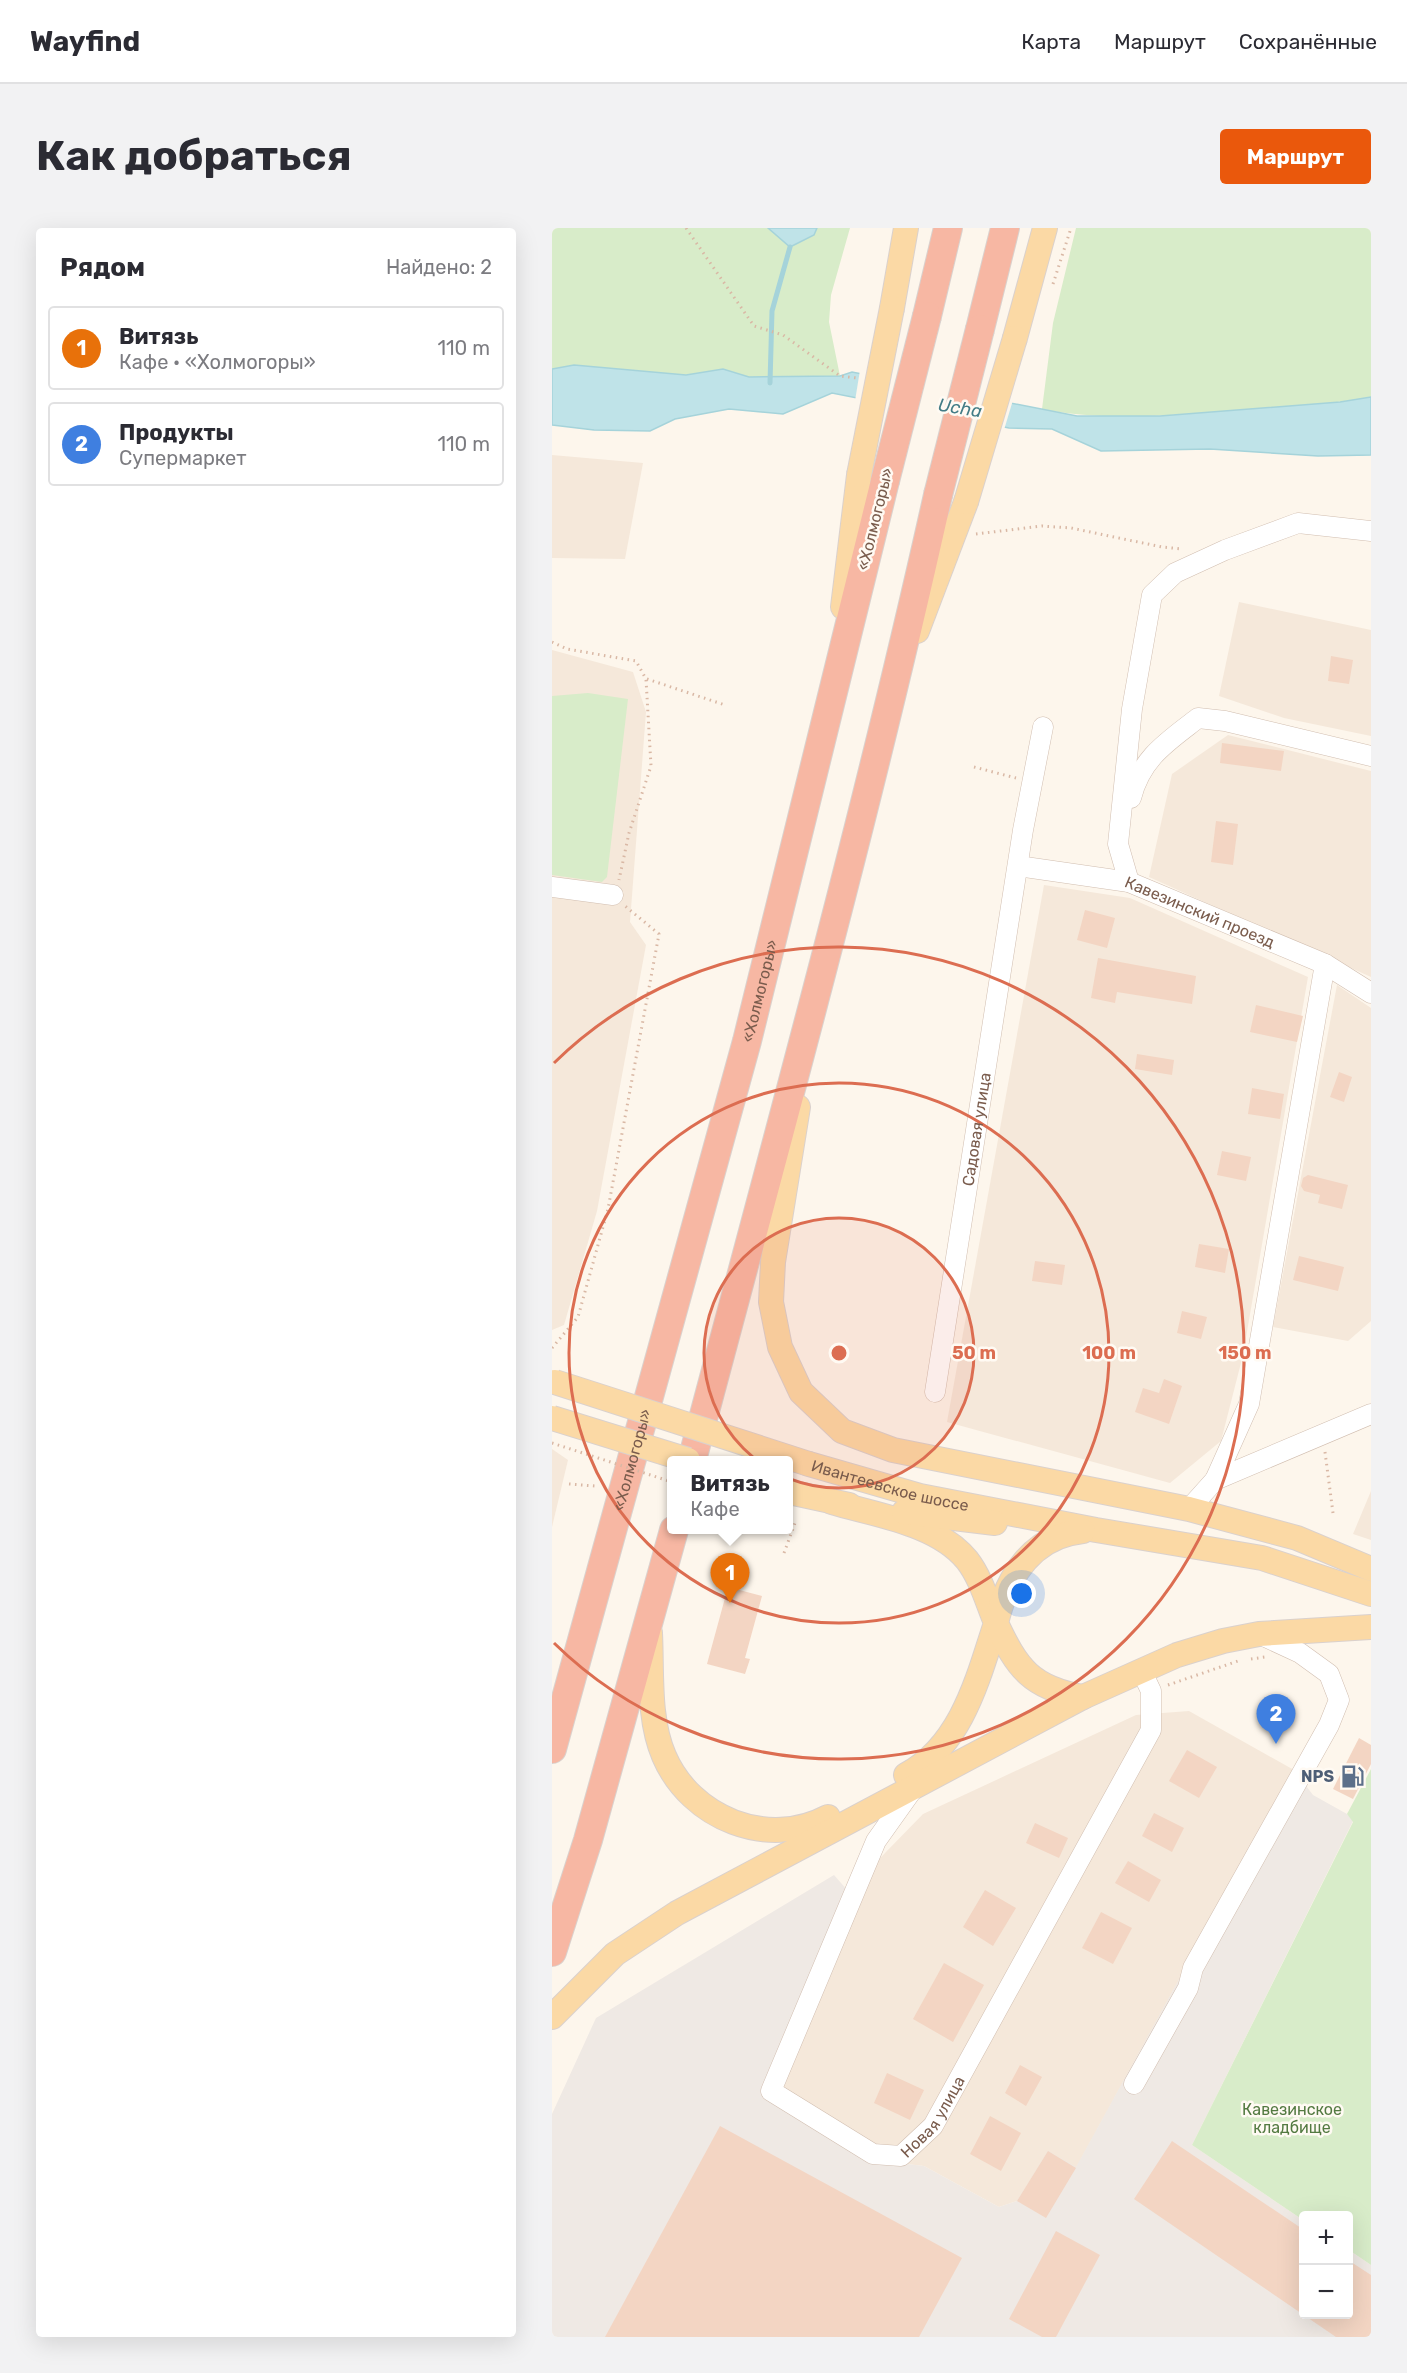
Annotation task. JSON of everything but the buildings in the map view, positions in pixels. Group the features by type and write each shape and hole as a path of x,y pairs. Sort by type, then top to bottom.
{"highway":[{"name":"«Холмогоры»","path":"552,1749 747,1041 835,678 872,478 927,316 948,228"},
{"path":"691,1456 818,985 1005,228"},
{"path":"552,1952 588,1840 673,1534"}],"main road":[{"path":"872,478 892,308 906,228"},
{"path":"887,709 966,502 1045,228"},
{"path":"818,985 783,1196 771,1302 780,1347 801,1392 842,1431 893,1450 1189,1509 1297,1538 1371,1569"},
{"name":"Ивантеевское шоссе","path":"554,1382 784,1456"},
{"path":"552,1418 674,1456"},
{"name":"Ивантеевское шоссе","path":"793,1459 920,1496 1096,1530 1262,1558 1371,1593"},
{"name":"Ивантеевское шоссе","path":"793,1493 832,1502 962,1521 1096,1530"},
{"path":"832,1502 916,1527 952,1546 978,1576 1010,1653 1024,1671 1049,1689 1083,1697"},
{"path":"650,1622 654,1716 664,1756 688,1795 719,1818 752,1828 785,1831 809,1827 915,1770 933,1756 948,1739 965,1709 1010,1581 1039,1547 1059,1536 1096,1530"},
{"path":"552,2017 589,1978 629,1943 677,1913 917,1783 1083,1697 1147,1681 1198,1648 1262,1646 1371,1627"}],"street":[{"path":"1130,882 1118,844 1132,709 1152,595 1175,573 1225,550 1298,523 1371,531"},
{"path":"1118,844 1136,777 1156,751 1198,718 1225,721 1371,756"},
{"name":"Садовая улица","path":"935,1392 1042,727"},
{"name":"Кавезинский проезд","path":"1018,866 1130,882 1325,963 1371,993"},
{"path":"552,887 613,896"},
{"path":"1189,1509 1215,1480 1249,1404 1325,963"},
{"path":"1215,1480 1371,1414"},
{"path":"1134,2084 1188,1988 1193,1968 1329,1725 1339,1700 1329,1674 1300,1653 1262,1646"},
{"name":"Новая улица","path":"917,1783 876,1841 771,2091 873,2154 901,2156 933,2126 1151,1730 1147,1681"}],"path":[{"path":"686,228 754,326 783,335 840,376 862,378"},
{"path":"972,534 1041,526 1071,528 1161,547 1225,550"},
{"path":"552,642 567,650 636,661 646,679 651,766 628,833 623,871 613,896 659,934 608,1209 578,1317 552,1348"},
{"path":"646,679 725,705"},
{"path":"975,767 1032,781"},
{"path":"1323,1435 1333,1513"},
{"path":"552,1443 667,1480"},
{"path":"569,1484 595,1486"},
{"path":"784,1553 791,1534"},
{"path":"1147,1681 1242,1660 1262,1646"}],"shaded area":[{"path":"552,455 643,463 625,559 552,558"},
{"path":"1239,602 1371,630 1371,736 1284,718 1219,696"},
{"path":"552,650 633,672 646,712 630,922 646,945 597,1211 564,1325 552,1330"},
{"path":"1228,735 1371,771 1371,977 1149,877 1172,774"},
{"path":"1044,885 1130,898 1308,977 1243,1355 1221,1441 1170,1483 947,1422"},
{"path":"1337,985 1371,1008 1371,1321 1348,1341 1273,1327"},
{"path":"552,1449 568,1460 552,1527"},
{"path":"1371,1491 1371,1540 1353,1534"},
{"path":"1189,1711 1294,1770 1076,2168 1017,2201 999,2207 924,2166 873,2160 765,2095 848,1891 923,1814 1136,1715"},
{"path":"1294,1770 1313,1795 1347,1814 1353,1821 1192,2145 1299,2217 1299,2319 1353,2319 1353,2253 1371,2265 1371,2337 552,2337 552,2114 596,2018 834,1875 848,1891 765,2095 873,2160 924,2166 999,2207 1017,2201 1048,2151 1076,2167"}],"green space":[{"path":"552,228 768,228 790,247 814,235 817,228 850,228 831,295 829,322 840,376 749,377 723,369 686,375 574,365 552,369"},
{"path":"1076,228 1371,228 1371,397 1305,405 1140,416 1090,415 1042,409 1053,323"},
{"path":"588,693 628,699 607,877 602,882 552,875 552,696"},
{"name":"Кавезинское кладбище","path":"1371,1769 1371,2265 1353,2253 1353,2211 1299,2211 1299,2217 1192,2145 1353,1822 1347,1814"}],"water":[{"path":"768,228 817,228 814,235 790,247"},
{"name":"Ucha","path":"574,365 686,375 723,369 749,377 840,376 852,372 1077,416 1160,416 1340,402 1371,397 1371,455 1318,456 1210,449 1101,451 1052,429 1009,428 832,393 783,414 729,409 675,419 650,431 594,430 552,425 552,369"}],"pier":[{"path":"860,370 1013,400 1004,430 855,401"}],"waterway":[{"path":"770,383 772,311 790,247"}],"place":[{"name":"Витязь","path":"730,1603"},
{"name":"Продукты","path":"1276,1744"},
{"name":"NPS","path":"1352,1776"}]}
